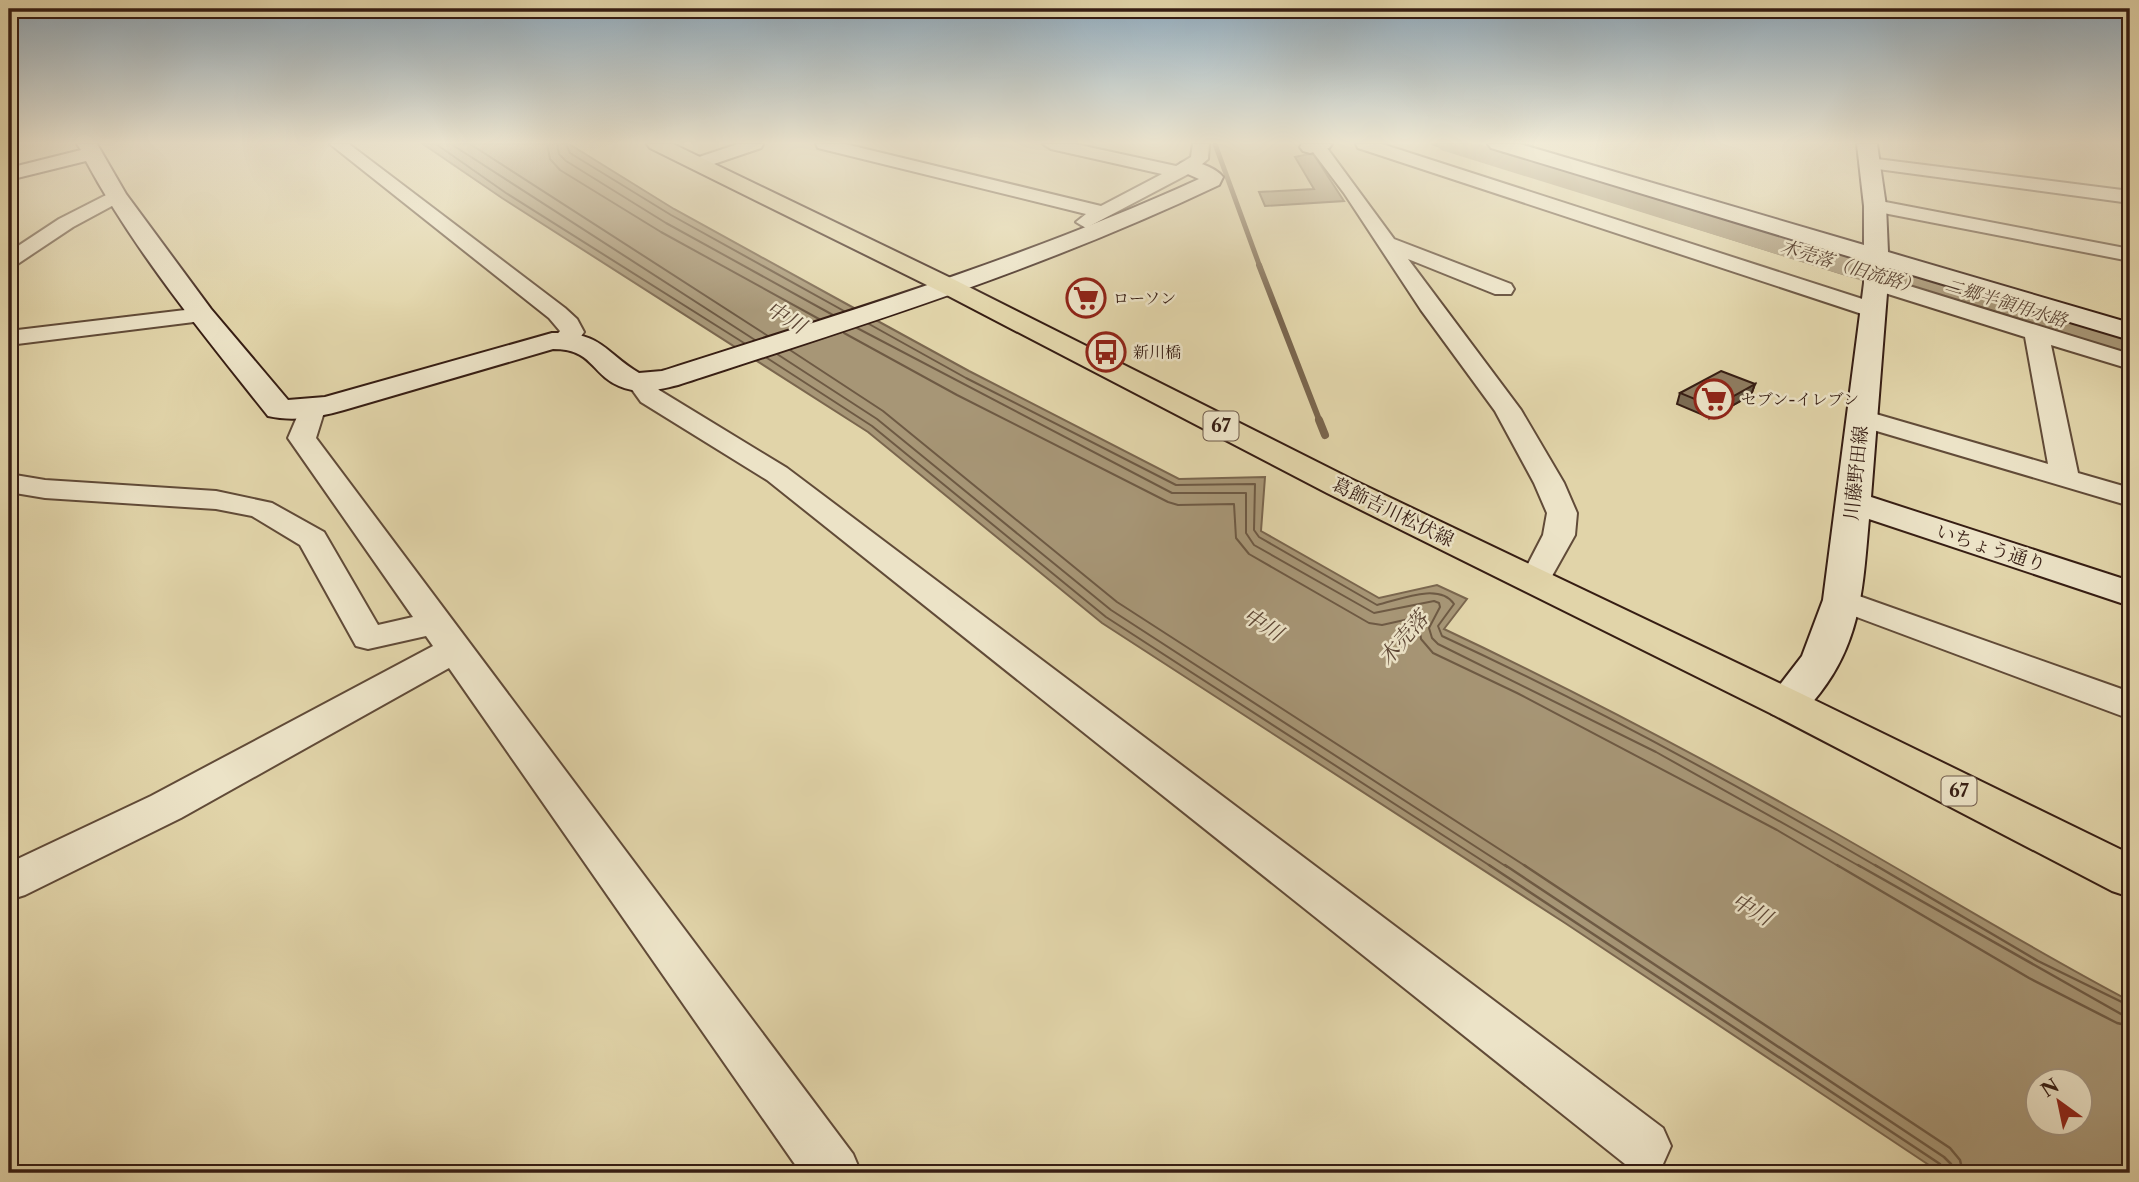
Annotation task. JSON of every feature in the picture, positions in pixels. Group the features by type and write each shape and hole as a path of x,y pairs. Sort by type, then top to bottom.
{"main road":[{"name":"葛飾吉川松伏線","path":"769,199 948,286 1203,417 1787,704 2130,877"}],"street":[{"path":"9,261 18,247 110,199"},
{"path":"118,199 202,315 279,409 312,409 534,345 563,341 585,345 618,373 654,381 948,286 1132,219 1174,199"},
{"path":"409,199 569,324 572,332 563,341"},
{"path":"1048,199 1104,213"},
{"path":"1077,226 1129,199"},
{"path":"1357,199 1429,305 1508,410 1562,513 1559,535 1541,569 1530,579"},
{"path":"1573,199 1876,279 2130,332"},
{"path":"1652,199 1876,279 2130,362"},
{"name":"川藤野田線","path":"1787,704 1810,678 1832,642 1842,600 1876,279 1874,199"},
{"path":"1875,206 2130,255"},
{"path":"1387,243 1503,289"},
{"path":"9,338 202,315"},
{"path":"2036,332 2065,478"},
{"path":"654,381 650,396 777,474 1644,1146"},
{"path":"312,409 302,438 834,1173"},
{"path":"1862,418 2130,497"},
{"path":"9,483 45,489 216,500 261,509 313,539 368,638 444,637"},
{"path":"9,496 45,489"},
{"name":"いちょう通り","path":"1852,502 2130,594"},
{"path":"1842,600 2130,706"},
{"path":"9,883 166,807 444,637"}],"shaded area":[{"path":"1606,199 1652,199 1851,260 1846,275"}],"water":[{"path":"504,199 658,199 969,371 1179,479 1265,477 1261,531 1379,598 1437,585 1467,599 1444,629 1704,760 2130,1001 2130,1173 1941,1173 1565,923 1102,623 868,432"},
{"path":"1262,199 1344,201 1265,206"},
{"path":"1656,199 1844,254 1842,256"},
{"name":"二郷半領用水路","path":"1910,274 2130,339 2130,342 1905,275"}],"building":[{"path":"1721,371 1755,384 1714,407 1680,393"}],"waterway":[{"path":"1235,199 1260,267"},
{"name":"木売落（旧流路）","path":"1630,199 2130,352"},
{"path":"1259,265 1320,422"},
{"path":"1319,420 1325,435"}],"place":[{"name":"ローソン","path":"1086,298"},
{"name":"新川橋","path":"1106,352"},
{"name":"セブン-イレブン","path":"1714,399"}],"water label":[{"name":"中川","path":"786,317"},
{"name":"中川","path":"1263,624"},
{"name":"木売落","path":"1403,638"},
{"name":"中川","path":"1752,909"}]}
